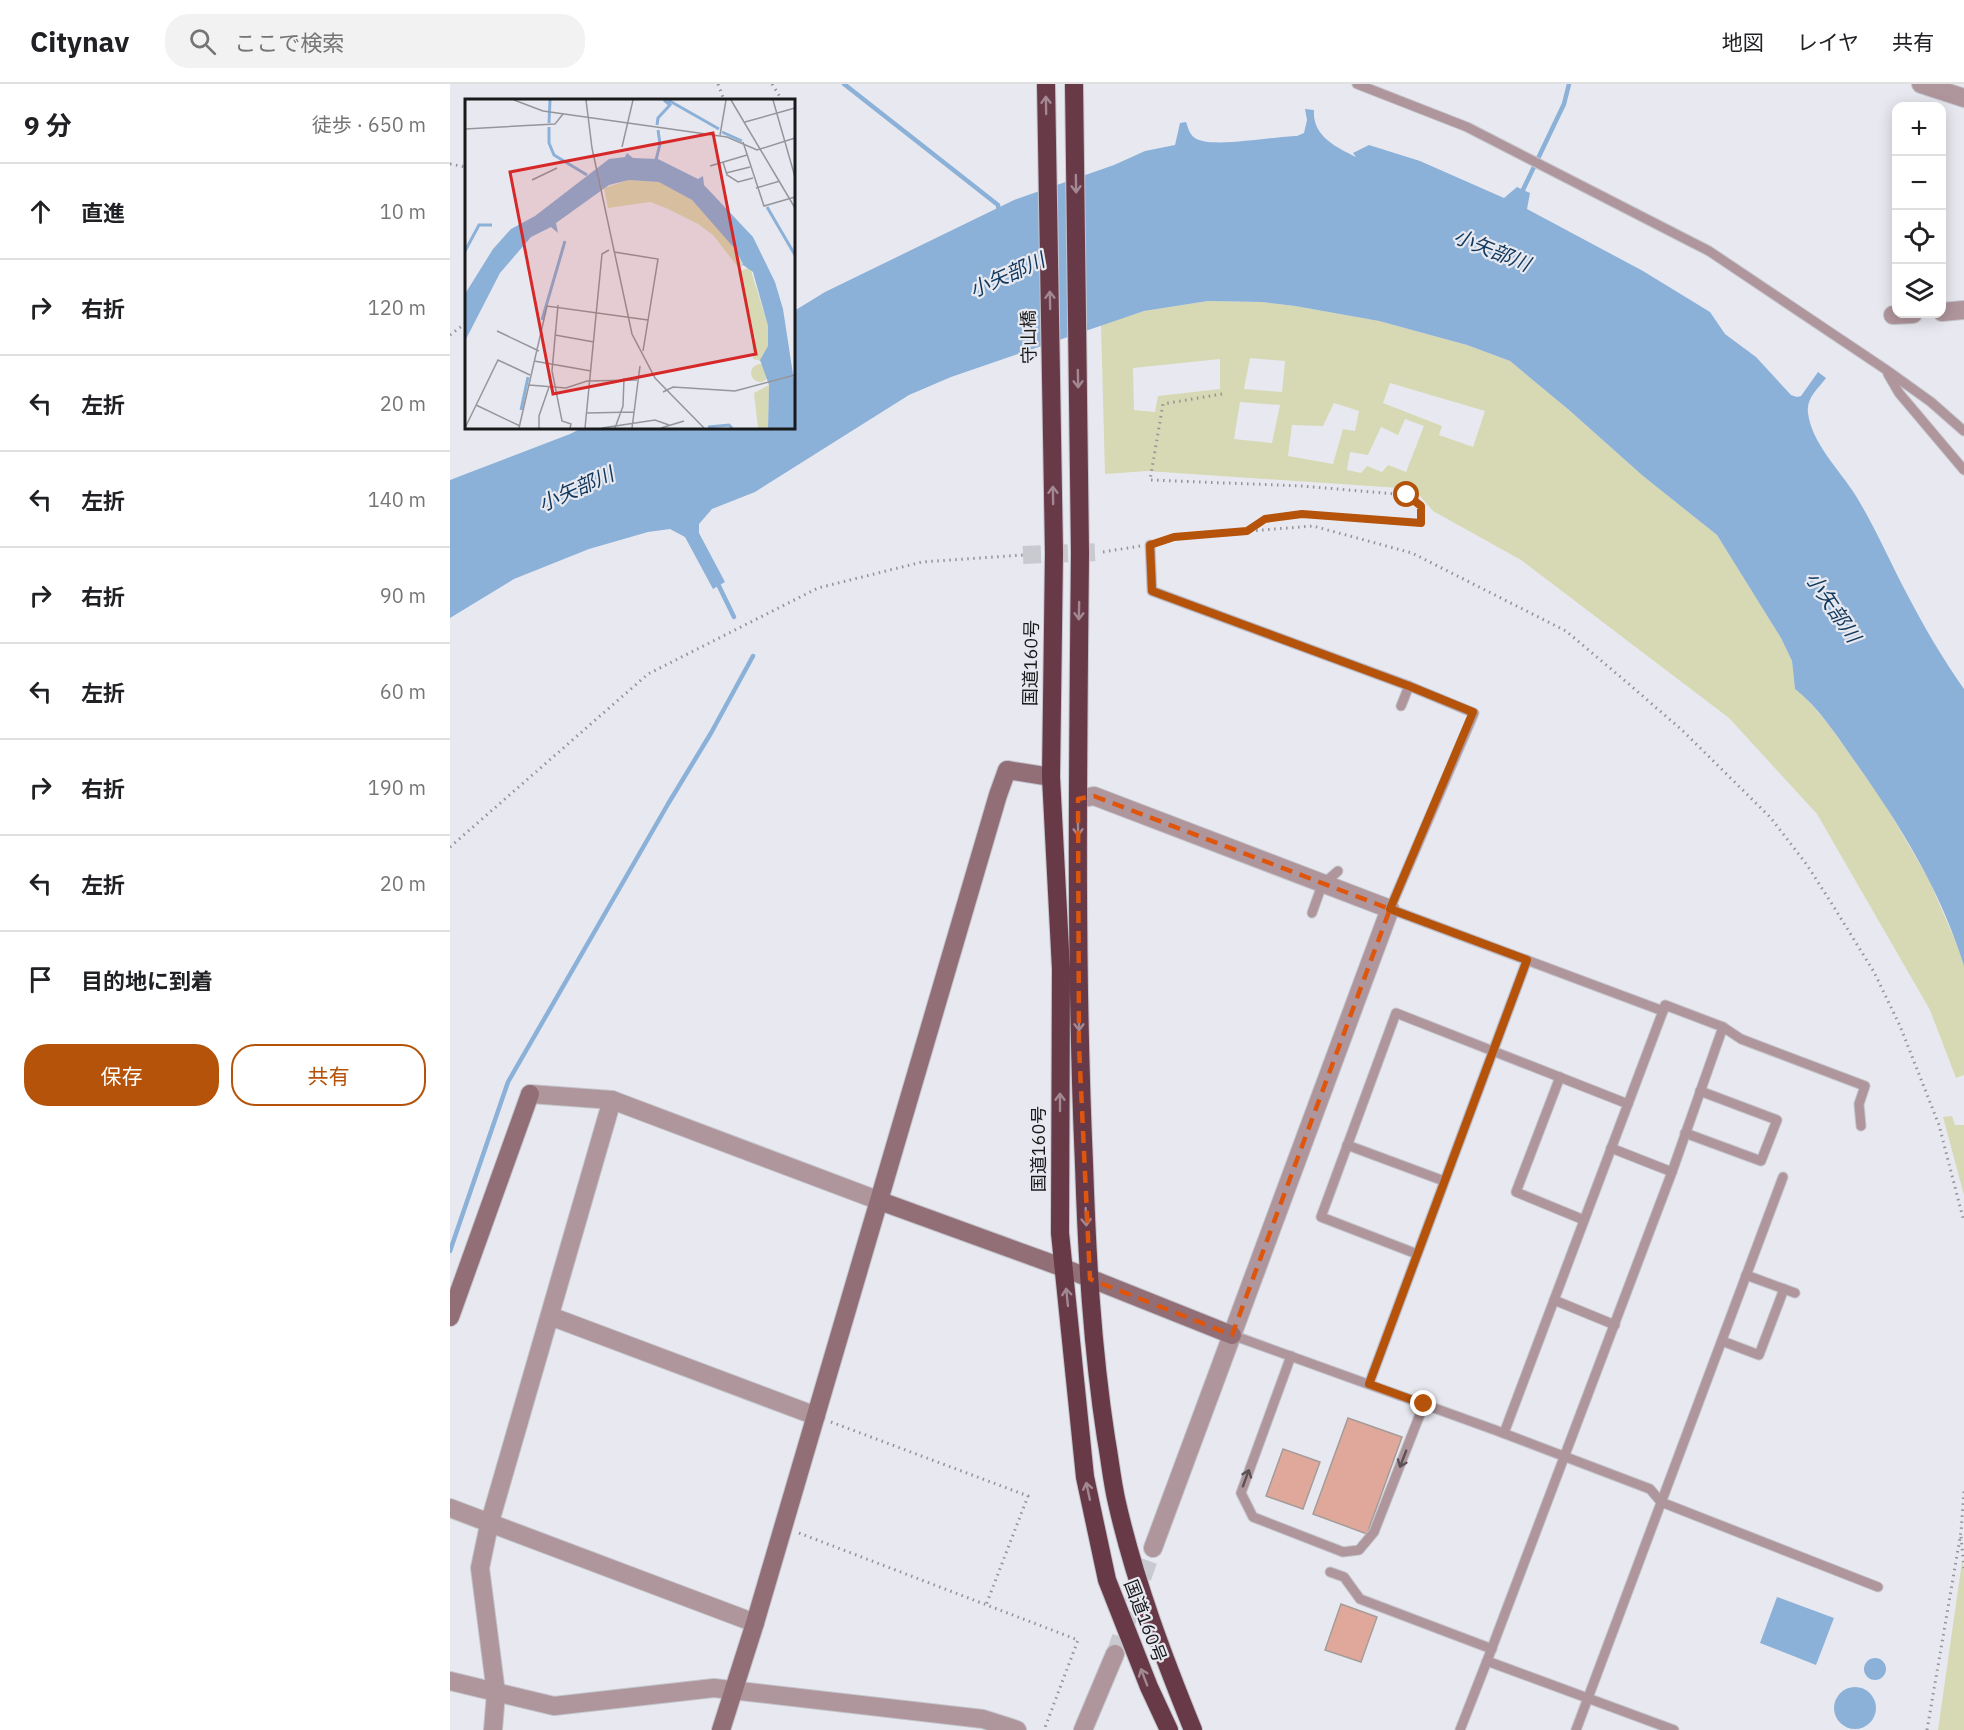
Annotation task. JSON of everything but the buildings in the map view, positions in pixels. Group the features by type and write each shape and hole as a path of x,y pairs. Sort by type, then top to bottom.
{"highway":[{"name":"守山橋","path":"1046,84 1054,553"},
{"name":"国道160号","path":"1074,84 1080,553 1079,1046 1091,1314 1102,1410 1116,1499 1131,1560 1159,1648 1193,1730"},
{"name":"国道160号","path":"1054,553 1051,777 1061,969 1060,1233 1085,1477 1107,1580 1149,1687 1169,1730"}],"street":[{"path":"1921,84 1964,98"},
{"path":"1946,312 1964,310"},
{"path":"721,1730 755,1623 998,795 1007,770 1051,777"},
{"path":"1078,799 1094,796 1322,885 1390,909 1154,1548"},
{"path":"450,1317 530,1095 612,1101 1203,1319 1232,1335"},
{"path":"493,1730 496,1693 480,1568 489,1525 612,1101"},
{"path":"550,1316 816,1416"},
{"path":"450,1508 489,1525 755,1623"},
{"path":"1083,1730 1115,1654"},
{"path":"450,1681 554,1706 714,1688 1017,1730"}],"lane":[{"path":"1357,84 1467,127 1709,251 1885,369 1931,402 1964,431"},
{"path":"1885,369 1899,393 1964,470"},
{"path":"1150,545 1152,591 1473,712 1390,909 1663,1011"},
{"path":"1401,706 1409,686"},
{"path":"1312,913 1322,885 1338,872"},
{"path":"1369,1384 1527,960"},
{"path":"1504,1433 1665,1005 1723,1027 1741,1039 1865,1086 1859,1104 1861,1126"},
{"path":"1417,1254 1321,1217 1396,1013 1628,1104"},
{"path":"1460,1730 1615,1325 1723,1027"},
{"path":"1560,1077 1516,1192 1584,1220"},
{"path":"1686,1133 1761,1161 1777,1120 1700,1091"},
{"path":"1347,1145 1444,1181"},
{"path":"1611,1148 1672,1172"},
{"path":"1576,1730 1783,1177"},
{"path":"1746,1275 1795,1293"},
{"path":"1722,1341 1759,1355 1784,1289"},
{"path":"1554,1300 1615,1325"},
{"path":"1232,1335 1504,1433 1650,1489 1661,1502 1878,1587"},
{"path":"1292,1356 1241,1493 1253,1518 1262,1525 1340,1554 1359,1550 1374,1532 1424,1404"},
{"path":"1330,1572 1344,1577 1360,1599 1492,1649"},
{"path":"1487,1662 1674,1730"}],"path":[{"path":"718,84 724,99"},
{"path":"772,84 781,99"},
{"path":"450,164 465,166"},
{"path":"450,335 465,325"},
{"path":"1222,394 1163,404 1150,480 1302,486 1407,495 1421,506 1421,523 1302,514 1265,519 1247,531"},
{"path":"1103,552 1150,545 1174,537 1313,526 1412,554 1566,631 1683,731 1770,817 1807,865 1874,972 1900,1026 1939,1125 1964,1222"},
{"path":"450,847 648,674 818,588 922,562 1023,555"},
{"path":"816,1416 1028,1496 986,1605"},
{"path":"1927,1730 1961,1532 1964,1491"},
{"path":"783,1527 1078,1640 1044,1730"},
{"path":"1961,1532 1964,1568"}],"highlighted area":[{"path":"1094,796 1390,909 1232,1335 1090,1279 1079,1046 1078,799"}],"green space":[{"path":"1208,301 1262,302 1295,306 1379,321 1467,345 1510,361 1643,476 1717,535 1781,638 1792,661 1795,689 1829,725 1883,801 1928,878 1964,966 1964,1075 1956,1078 1930,1010 1817,814 1729,718 1521,560 1433,511 1414,489 1147,471 1105,474 1101,325 1144,311","holes":["1250,358 1285,361 1282,392 1244,389","1220,359 1220,389 1158,396 1155,412 1134,410 1133,368","1390,383 1485,411 1473,447 1439,435 1442,426 1383,403","1240,402 1280,405 1272,443 1234,439","1334,403 1359,411 1355,431 1343,429 1333,464 1288,456 1292,425 1323,426","1405,419 1424,426 1406,472 1388,465 1382,472 1367,466 1361,473 1347,470 1350,452 1368,455 1381,427 1398,435"]},
{"path":"1952,1116 1955,1125 1964,1125 1964,1195 1943,1117"},
{"path":"1962,1562 1964,1568 1964,1730 1938,1730"}],"water":[{"name":"小矢部川","path":"1305,109 1314,110 1314,119 1321,134 1356,157 1353,153 1369,145 1420,161 1504,198 1517,187 1530,193 1527,209 1643,271 1710,312 1725,334 1756,357 1791,395 1801,396 1818,372 1826,378 1813,394 1808,408 1815,435 1863,508 1920,619 1964,689 1964,966 1943,910 1916,856 1885,805 1832,729 1819,712 1795,689 1792,661 1781,638 1717,535 1643,476 1510,361 1467,345 1379,321 1262,302 1208,301 1144,311 951,377 909,395 755,492 712,509 699,524 699,533 725,582 713,589 685,537 670,529 648,532 589,549 514,579 450,618 450,480 580,429 795,429 795,310 825,292 1014,200 1114,165 1145,151 1175,145 1180,123 1186,122 1195,138 1203,141 1228,142 1297,136 1304,133 1307,120"},
{"path":"1777,1597 1834,1618 1816,1665 1760,1643"},
{"path":"1875,1658 1883,1661 1886,1669 1883,1677 1875,1680 1867,1677 1864,1669 1867,1661"},
{"path":"1855,1687 1863,1688 1870,1693 1875,1700 1875,1716 1870,1723 1863,1728 1855,1729 1847,1728 1840,1723 1835,1716 1834,1708 1835,1700 1840,1693 1847,1688"}],"waterway":[{"path":"844,84 998,205 999,214"},
{"path":"1521,194 1564,104 1569,84"},
{"path":"717,582 734,617"},
{"path":"450,1251 508,1082 711,733 753,656"}],"tunnel":[{"path":"1023,555 1103,552"},
{"path":"1115,1654 1153,1548"}],"route":[{"path":"1407,495 1421,506 1421,523 1302,514 1265,519 1247,531 1174,537 1150,545 1152,591 1473,712 1390,909 1527,960 1369,1384 1424,1404"}]}
